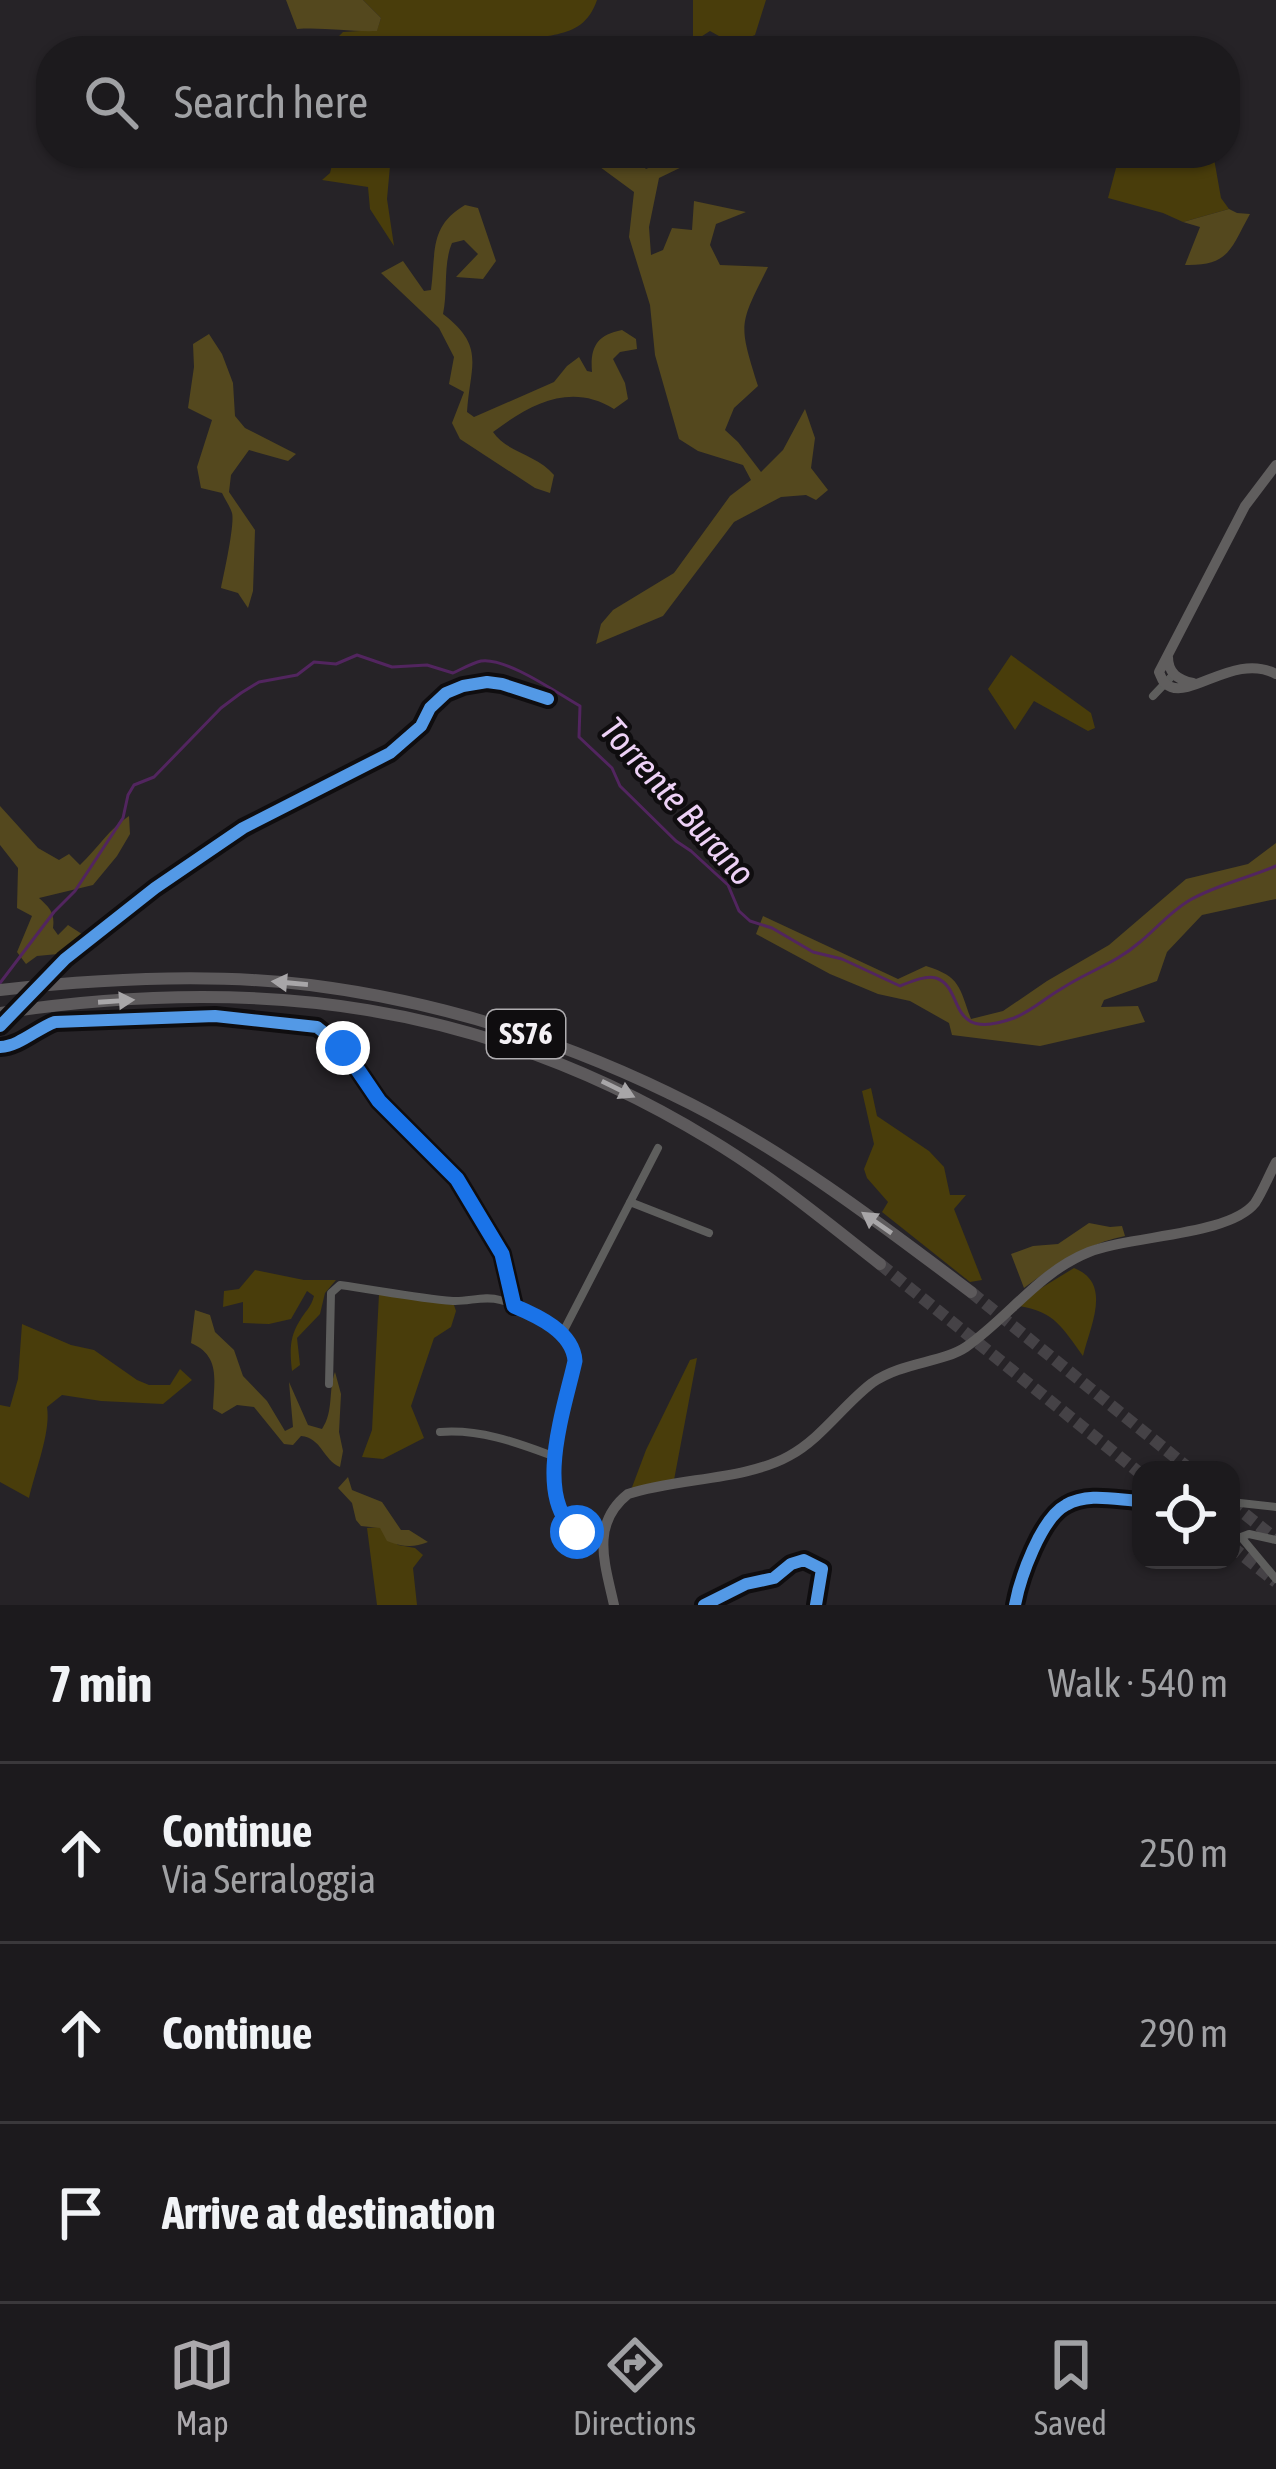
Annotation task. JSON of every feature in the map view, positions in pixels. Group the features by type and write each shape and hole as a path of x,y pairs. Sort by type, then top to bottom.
{"highway":[{"name":"SS76","path":"0,990 189,979 279,982 396,998 535,1036 634,1077 742,1133 971,1292"},
{"name":"SS76","path":"5,1014 112,1000 230,996 347,1005 464,1030 533,1052 647,1103 752,1166 880,1264"}],"main road":[{"path":"1276,465 1245,506 1160,672 1177,688 1237,669 1259,667 1276,674"},
{"path":"614,1605 602,1536 615,1504 628,1494 787,1457 872,1384 901,1367 963,1349 1055,1269 1091,1251 1134,1239 1219,1225 1253,1206 1276,1162"}],"street":[{"path":"1153,696 1170,680"},
{"path":"57,967 227,837 390,753 421,726 430,708 446,693 487,682 548,699"},
{"path":"0,1025 5,1014"},
{"path":"0,1047 15,1045 55,1022 215,1016 317,1028 343,1048 379,1101 457,1179 502,1254 514,1306"},
{"path":"562,1334 658,1148"},
{"path":"630,1202 709,1233"},
{"path":"329,1384 331,1293 340,1285 459,1302 496,1298 528,1312 573,1347 575,1361 553,1456 559,1507 565,1523 577,1532 602,1536"},
{"path":"440,1432 478,1432 553,1456"},
{"path":"1015,1605 1036,1540 1064,1505 1094,1497 1132,1500"},
{"path":"1240,1503 1276,1507"},
{"path":"1276,1540 1249,1534 1241,1538 1276,1579"},
{"path":"704,1605 746,1584 774,1578 790,1564 804,1560 822,1569 816,1605"}],"shaded area":[{"path":"286,0 363,0 381,18 377,31 297,29"},
{"path":"363,0 597,0 581,24 547,36 339,36 377,30 381,18"},
{"path":"693,0 766,0 755,35 719,36 710,31 693,36"},
{"path":"331,168 390,168 387,199 394,246 370,209 368,187 322,180"},
{"path":"601,168 680,168 659,178 649,227 651,255 663,250 672,228 692,230 694,201 746,212 716,224 710,245 720,265 768,267 745,325 758,386 734,408 725,430 761,472 783,450 805,409 815,438 811,468 828,490 816,500 806,495 781,497 734,522 663,616 596,644 601,624 613,610 674,573 730,496 751,480 743,465 698,451 679,439 655,355 650,305 629,237 634,192"},
{"path":"1116,168 1216,168 1221,198 1229,209 1183,222 1108,198"},
{"path":"465,205 478,208 496,261 483,279 456,277 478,254 464,240 452,243 443,314 470,347 467,412 474,417 554,382 579,357 592,372 594,349 606,335 622,330 636,339 637,349 620,352 613,359 628,399 614,409 582,397 551,400 493,432 554,475 550,493 460,439 452,423 464,392 449,384 454,357 439,328 381,273 403,261 424,291 431,290 440,231"},
{"path":"1229,209 1250,214 1232,246 1211,263 1185,265 1200,227 1183,222"},
{"path":"209,334 233,383 235,416 245,428 296,454 288,461 249,450 231,475 229,492 255,530 248,608 238,593 221,588 232,513 222,493 201,488 197,467 212,420 188,408 193,344"},
{"path":"1011,655 1091,713 1095,728 1088,731 1034,701 1015,730 988,689"},
{"path":"0,806 38,848 59,860 69,854 80,865 129,816 130,834 93,885 39,898 51,911 58,935 68,925 85,936 58,954 37,956 26,964 17,952 32,916 17,908 18,868 0,845"},
{"path":"1276,843 1276,899 1202,915 1167,952 1157,981 1104,1000 1101,1007 1138,1006 1145,1022 1040,1046 952,1035 949,1023 910,1001 878,994 830,974 756,934 763,916 898,979 926,966 937,970 957,985 971,1019 1003,1011 1109,945 1186,879 1248,864"},
{"path":"871,1088 877,1116 929,1151 944,1167 950,1195 966,1195 954,1209 982,1280 970,1282 882,1212 888,1202 864,1169 874,1144 862,1091"},
{"path":"1089,1223 1122,1226 1125,1236 1072,1256 1024,1288 1011,1254 1058,1244"},
{"path":"1074,1268 1086,1275 1096,1295 1083,1356 1050,1317 1019,1306"},
{"path":"255,1270 304,1280 336,1280 325,1293 320,1314 297,1338 300,1365 292,1371 293,1334 314,1296 307,1291 291,1319 243,1323 243,1302 223,1307 224,1291 239,1289"},
{"path":"379,1294 454,1305 456,1311 451,1327 434,1338 411,1406 424,1438 383,1459 362,1457 372,1430"},
{"path":"195,1310 210,1315 215,1332 234,1350 243,1376 267,1401 285,1431 293,1427 289,1382 308,1425 322,1429 335,1372 341,1394 340,1467 308,1438 301,1436 293,1445 284,1444 254,1407 237,1405 222,1414 213,1409 211,1362 191,1343"},
{"path":"22,1324 94,1350 149,1385 170,1385 180,1369 192,1380 163,1404 62,1395 47,1407 45,1440 29,1498 0,1482 0,1405 10,1407 18,1379"},
{"path":"697,1358 674,1480 631,1490 690,1360"},
{"path":"348,1477 352,1490 382,1502 401,1530 428,1542 398,1545 387,1541 380,1528 361,1526 352,1503 338,1488"},
{"path":"380,1527 398,1545 423,1555 413,1568 417,1605 377,1605 367,1528"}],"waterway":[{"name":"Torrente Burano","path":"0,983 75,891 123,818 134,785 154,777 221,708 259,682 297,675 314,662 336,664 357,655 392,667 427,665 453,673 491,661 545,685 580,706 579,737 612,768 620,786 728,885 739,911 750,921 900,986 936,978 967,1019 977,1024 1021,1015 1131,950 1190,900 1276,866"}],"tunnel":[{"path":"16,1009 57,967"},
{"path":"880,1264 1132,1467"},
{"path":"971,1292 1180,1461"},
{"path":"1240,1510 1276,1539"},
{"path":"1240,1553 1276,1582"}],"cycle path":[{"path":"0,1026 65,959 155,888 243,828 390,753 421,726 430,708 446,693 487,682 548,699"},
{"path":"0,1047 55,1022 215,1016 317,1027 343,1048 379,1101 457,1179 502,1254 514,1306"},
{"path":"1015,1605 1033,1550 1057,1512 1084,1499 1132,1500"},
{"path":"704,1605 746,1584 774,1578 804,1560 822,1569 816,1605"}],"route":[{"path":"343,1048 379,1101 457,1179 502,1254 514,1306 558,1331 573,1347 575,1361 553,1456 559,1507 565,1523 577,1532"}]}
